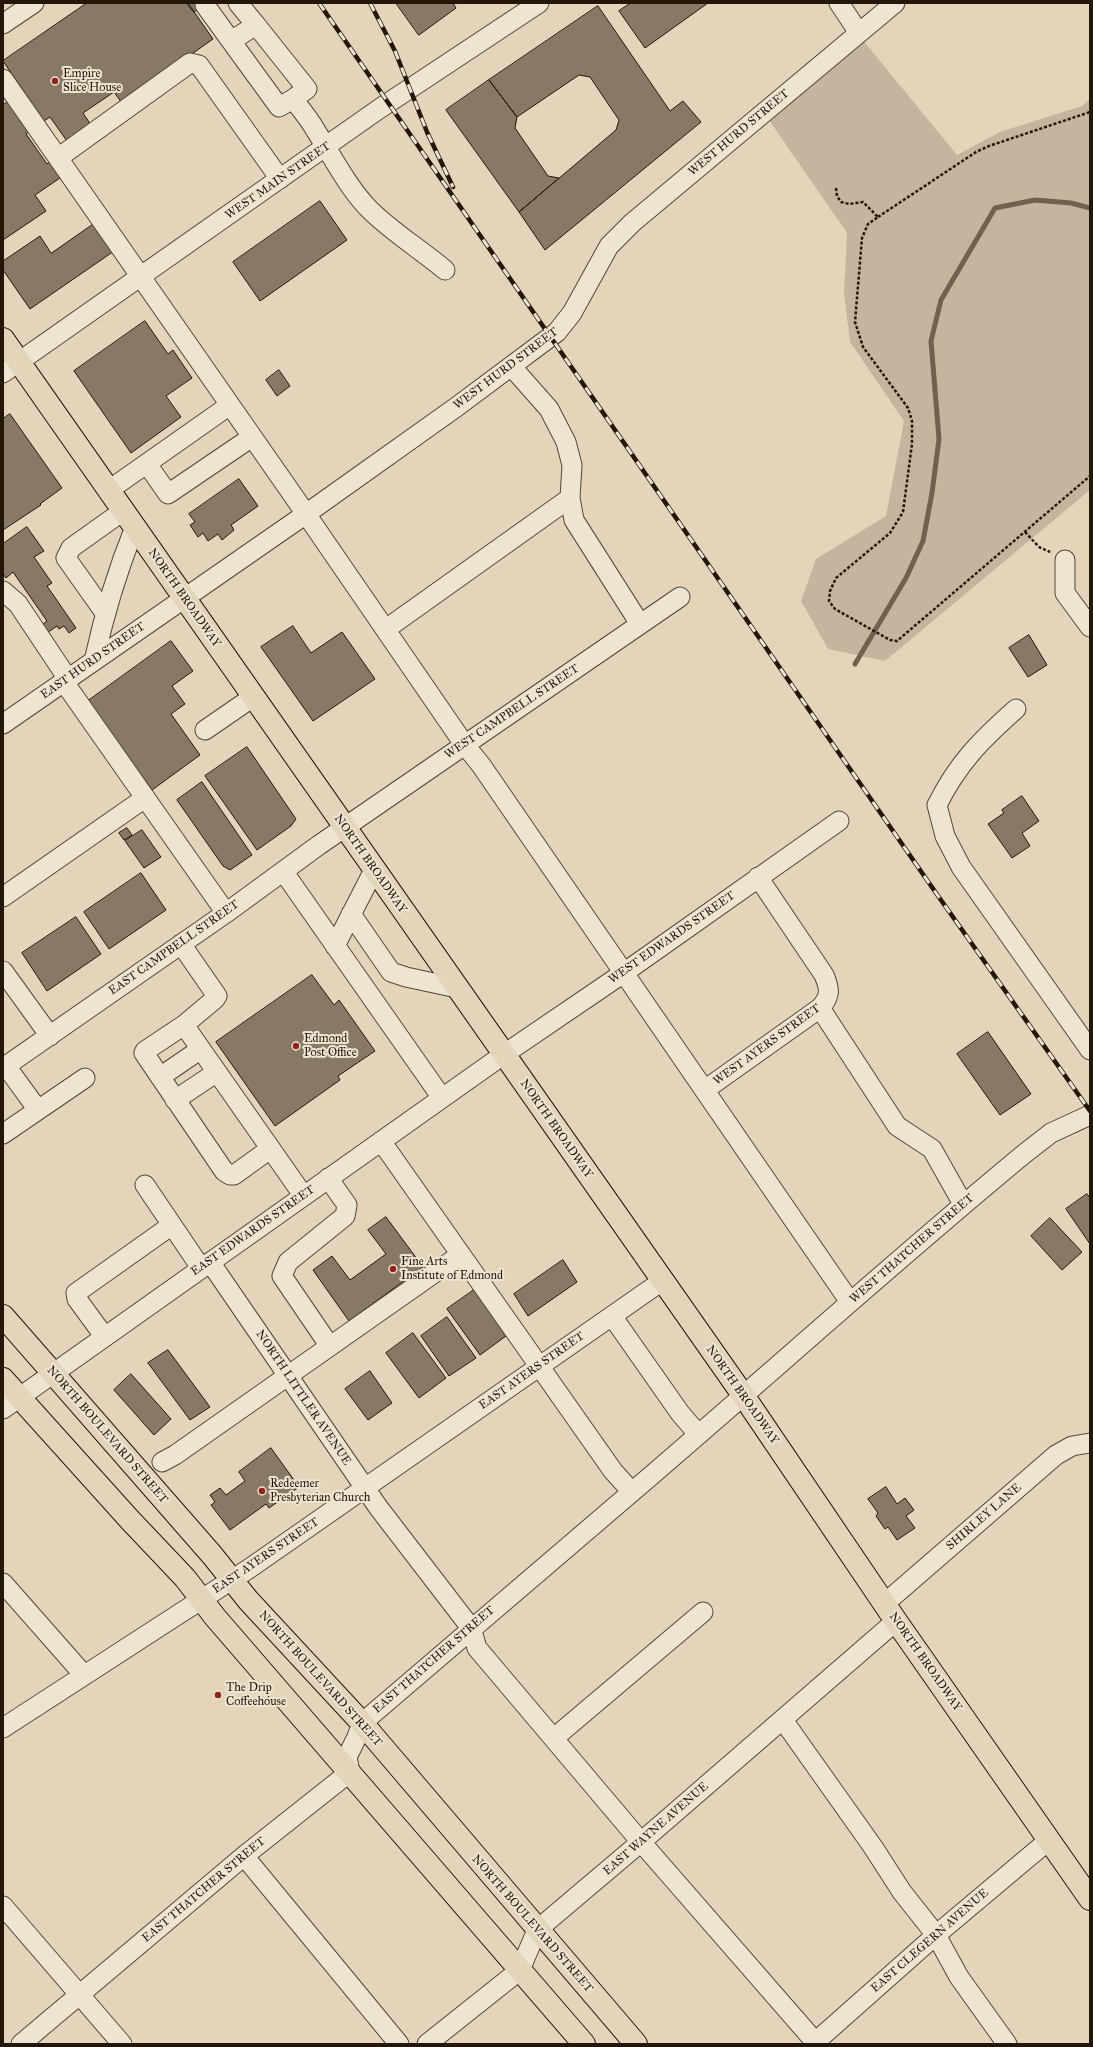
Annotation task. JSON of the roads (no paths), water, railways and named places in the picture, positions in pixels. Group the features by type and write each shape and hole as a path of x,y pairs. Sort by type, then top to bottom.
{"main road":[{"name":"NORTH BROADWAY","path":"3,339 11,367 109,490 253,698 743,1395 890,1612 1090,1900"},
{"name":"NORTH BOULEVARD STREET","path":"3,1316 212,1555 248,1600 362,1723 537,1930 636,2044"},
{"path":"3,1379 11,1404 130,1520 185,1578 201,1600 584,2044"}],"street":[{"path":"3,24 34,3"},
{"path":"205,5 279,106 293,99 307,89 238,3"},
{"name":"WEST MAIN STREET","path":"11,367 326,147 514,10 539,3"},
{"path":"839,3 859,33"},
{"name":"WEST HURD STREET","path":"184,598 306,514 557,332 564,324 609,246 632,222 895,3"},
{"path":"231,41 256,25"},
{"path":"58,158 190,63 199,65 280,179"},
{"path":"3,79 464,744 481,765 625,972 850,1302"},
{"path":"293,99 316,129 347,181 366,205 390,229 421,250 445,270"},
{"path":"512,366 549,409 566,442 572,465 570,498 574,520 640,624"},
{"path":"109,490 230,406"},
{"path":"147,464 168,494 252,437"},
{"path":"386,630 570,498"},
{"path":"94,661 105,613 121,560 129,519"},
{"path":"105,613 66,558 71,548 129,519"},
{"path":"1064,560 1065,594 1090,627"},
{"path":"3,591 18,604 66,680 145,798 226,913"},
{"name":"WEST CAMPBELL STREET","path":"345,828 464,744 680,597"},
{"name":"EAST HURD STREET","path":"3,724 184,598"},
{"path":"205,730 253,698"},
{"path":"1016,709 985,736 962,762 950,780 937,805 945,836 961,867 1090,1050"},
{"path":"3,897 145,798"},
{"name":"WEST EDWARDS STREET","path":"503,1054 625,972 839,821"},
{"name":"EAST CAMPBELL STREET","path":"4,1067 226,913 345,828"},
{"path":"335,946 374,870"},
{"path":"283,871 442,1098"},
{"name":"WEST AYERS STREET","path":"706,1090 820,1008 828,999 829,988 824,975 758,877"},
{"path":"352,914 391,972 406,977 457,988"},
{"path":"181,944 217,996 216,999 184,1025 145,1051 145,1056 227,1174 234,1175 270,1149"},
{"path":"3,971 50,1036"},
{"path":"820,1008 897,1126 932,1149 963,1204"},
{"path":"184,1025 303,1195"},
{"path":"160,1077 201,1049"},
{"name":"EAST EDWARDS STREET","path":"11,1404 104,1336 503,1054"},
{"path":"4,1067 38,1110"},
{"path":"176,1100 216,1072"},
{"path":"3,1134 85,1078"},
{"name":"WEST THATCHER STREET","path":"743,1395 963,1204 1051,1133 1090,1115"},
{"path":"381,1141 613,1471 632,1492"},
{"path":"328,1178 347,1205 345,1216 288,1262 282,1276 329,1345"},
{"name":"NORTH LITTLER AVENUE","path":"145,1185 172,1225 205,1265 287,1375 364,1488 470,1628 477,1648 815,2043"},
{"path":"104,1336 77,1299 76,1293 172,1225"},
{"path":"162,1462 200,1438 329,1345 460,1254"},
{"name":"EAST AYERS STREET","path":"3,1728 232,1579 662,1281"},
{"path":"612,1316 680,1413 698,1434"},
{"name":"EAST THATCHER STREET","path":"22,2044 244,1856 350,1772 347,1757 362,1723 470,1628 632,1492 743,1395"},
{"name":"SHIRLEY LANE","path":"890,1612 1056,1455 1072,1446 1090,1443"},
{"path":"3,1583 84,1675"},
{"path":"554,1738 703,1612"},
{"name":"EAST WAYNE AVENUE","path":"427,2044 520,1970 537,1930 642,1842 783,1720 890,1612"},
{"path":"783,1720 873,1847 902,1892 936,1935 959,1977 1007,2044"},
{"name":"EAST CLEGERN AVENUE","path":"815,2043 936,1935 1049,1840"},
{"path":"244,1856 399,2044"},
{"path":"3,1906 78,1996 122,2044"}],"waterway":[{"path":"855,664 906,578 923,541 932,493 939,439 931,341 941,300 995,208 1035,200 1071,203 1090,208"}],"railway":[{"path":"319,3 936,893 1090,1111"},
{"path":"370,3 395,51 427,132 453,187"}],"place":[{"name":"Empire Slice House","path":"55,81"},
{"name":"Edmond Post Office","path":"296,1046"},
{"name":"Fine Arts Institute of Edmond","path":"393,1269"},
{"name":"Redeemer Presbyterian Church","path":"262,1491"},
{"name":"The Drip Coffeehouse","path":"218,1695"}]}
